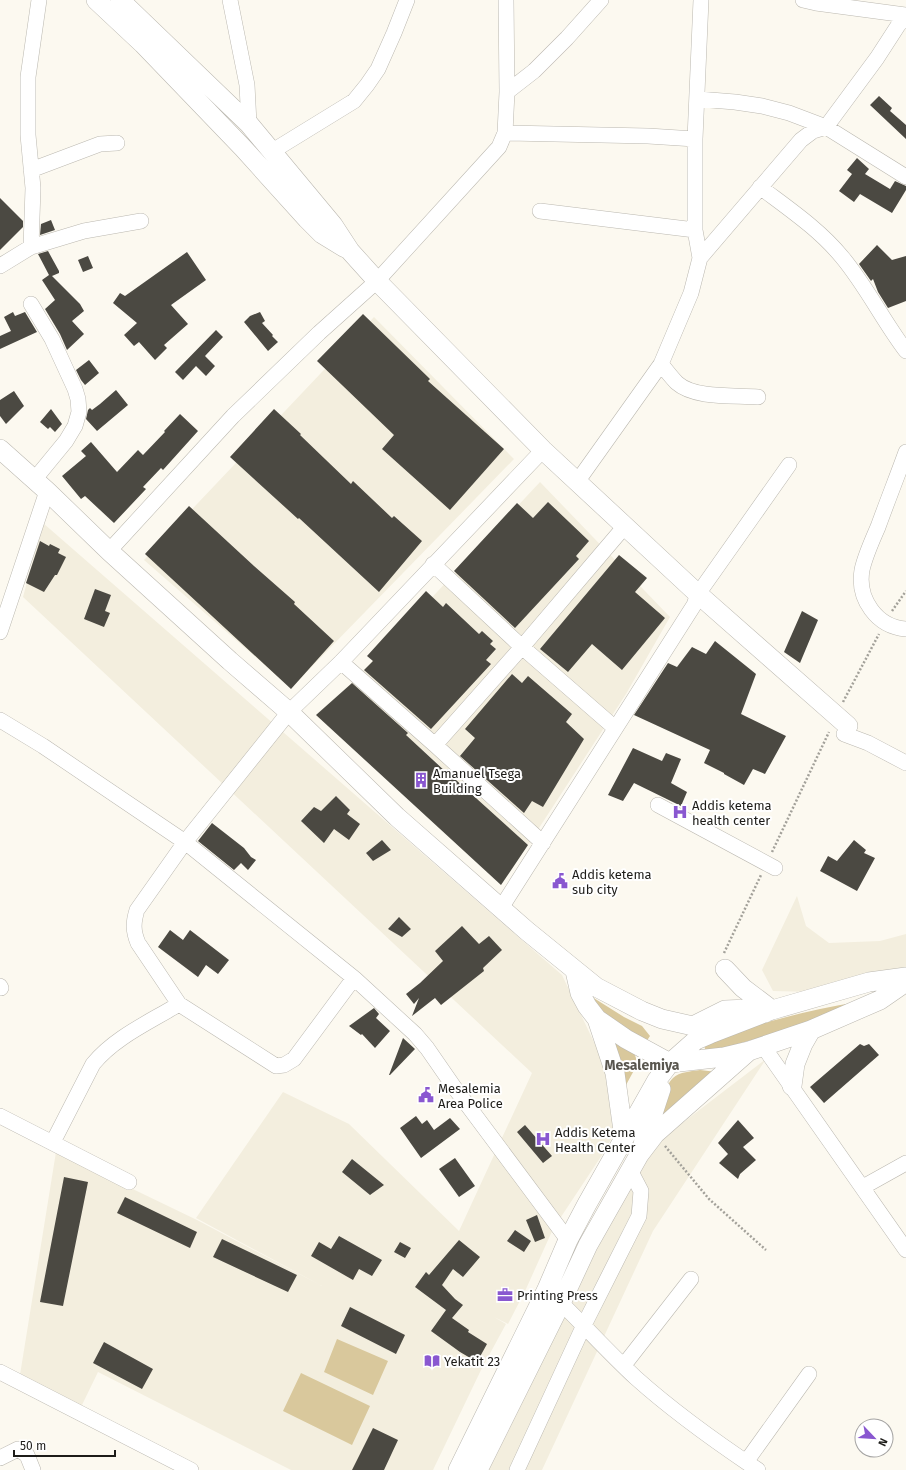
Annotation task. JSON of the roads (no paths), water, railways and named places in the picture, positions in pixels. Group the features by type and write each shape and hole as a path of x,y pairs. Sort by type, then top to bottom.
{"main road":[{"path":"96,0 143,44 224,127 285,193 307,220 375,284 540,453 696,600 840,725"},
{"path":"120,0 249,124 333,225 350,251 375,284"},
{"path":"322,234 350,251"},
{"path":"0,449 109,551 230,661 289,712 397,817 501,908 596,987 642,1011 693,1026 725,1010 749,1008 769,1012"},
{"path":"540,453 577,482 622,530"},
{"path":"725,969 769,1012"},
{"path":"575,971 580,993 587,1006 597,1019 626,1039 670,1063 724,1057 811,1030 880,1000 906,982"},
{"path":"458,1470 547,1289 568,1240 657,1080 670,1063 696,1040 769,1012 869,982 906,977"},
{"path":"597,1019 615,1073 624,1138"},
{"path":"792,1086 795,1064 803,1044 811,1030"},
{"path":"478,1470 561,1303 588,1245 635,1162 655,1134 756,1048"},
{"path":"635,1162 670,1063"}],"street":[{"path":"31,247 32,188 28,135 28,77 39,0"},
{"path":"230,0 247,85 249,124"},
{"path":"271,152 354,101 378,69 394,33 406,0"},
{"path":"109,551 233,416 319,333 375,284 499,147 504,133 507,92 506,0"},
{"path":"507,92 534,71 567,38 601,0"},
{"path":"577,482 661,364 691,293 700,258 695,230 696,139 701,0"},
{"path":"803,0 906,17"},
{"path":"700,258 801,140 813,131 826,127 877,58 899,24 906,17"},
{"path":"698,99 762,106 789,113 826,127 906,176"},
{"path":"504,133 648,136 696,139"},
{"path":"31,170 100,144 117,143"},
{"path":"760,187 813,228 841,256 864,286 906,351"},
{"path":"540,211 695,230"},
{"path":"0,266 31,247 84,231 141,221"},
{"path":"0,632 40,485 75,426 79,412 78,399 75,389 52,340 31,304"},
{"path":"661,364 677,383 695,392 705,394 758,397"},
{"path":"906,452 862,571 864,598 874,614 896,629 906,629"},
{"path":"354,978 294,1059 284,1065 276,1066 179,1004 138,944 134,934 134,924 138,910 185,842 289,712 341,662 540,453"},
{"path":"501,908 696,600 789,465"},
{"path":"435,745 522,647 622,530"},
{"path":"433,564 522,647 615,728"},
{"path":"341,662 543,843"},
{"path":"0,720 43,746 185,842 354,978 415,1034 427,1048 454,1088 568,1240"},
{"path":"840,725 868,743 906,763"},
{"path":"658,805 771,866"},
{"path":"53,1142 98,1057 119,1041 179,1004"},
{"path":"756,1048 792,1086 906,1250"},
{"path":"0,1116 129,1182"},
{"path":"517,1470 584,1325 640,1216 641,1191 635,1162"},
{"path":"863,1187 906,1163"},
{"path":"624,1366 691,1279"},
{"path":"547,1289 624,1366 661,1399 707,1435 752,1466 808,1374"},
{"path":"0,1372 191,1470"},
{"path":"0,1458 18,1449 27,1455 34,1470"}],"place":[{"name":"Amanuel Tsega Building","path":"421,780"},
{"name":"Addis ketema health center","path":"680,812"},
{"name":"Addis ketema sub city","path":"560,881"},
{"name":"Mesalemia Area Police","path":"426,1095"},
{"name":"Addis Ketema Health Center","path":"543,1139"},
{"name":"Printing Press","path":"505,1295"},
{"name":"Yekatit 23","path":"432,1361"}],"district":[{"name":"Mesalemiya","path":"642,1065"}]}
